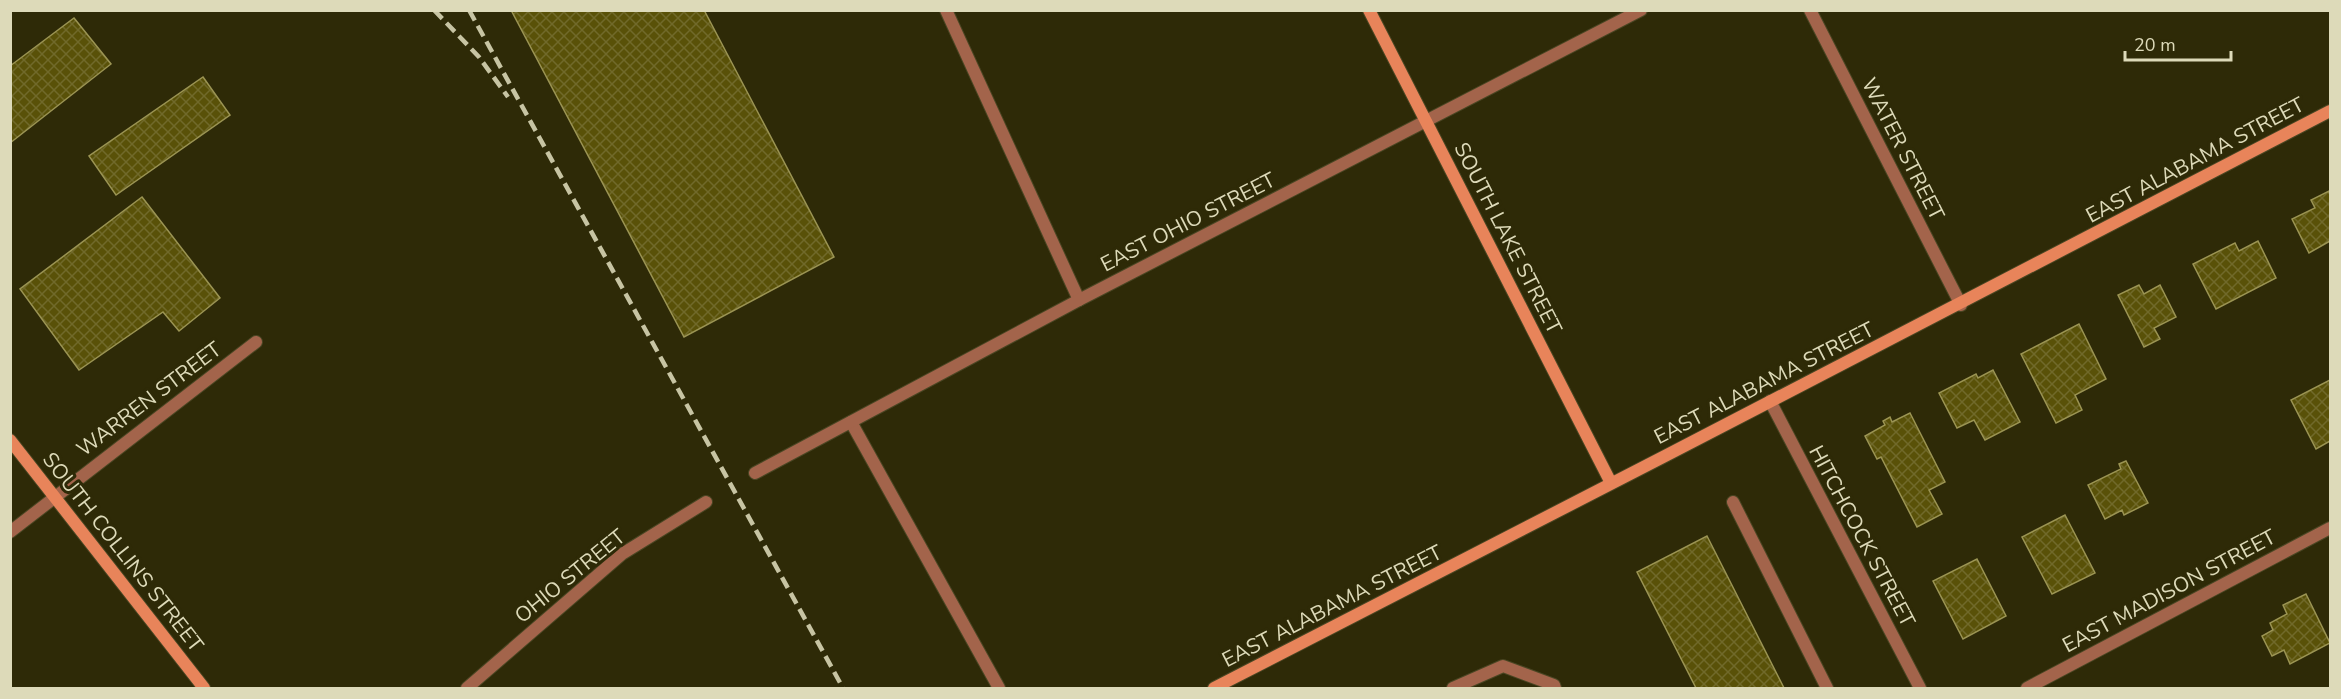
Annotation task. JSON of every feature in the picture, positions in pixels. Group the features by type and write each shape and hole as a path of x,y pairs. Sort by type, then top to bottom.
{"street":[{"path":"946,10 1079,300"},
{"name":"SOUTH LAKE STREET","path":"1369,10 1611,483"},
{"name":"EAST OHIO STREET","path":"755,473 1079,300 1641,10"},
{"name":"WATER STREET","path":"1810,10 1961,305"},
{"name":"EAST ALABAMA STREET","path":"1214,688 1961,305 2331,111"},
{"name":"WARREN STREET","path":"10,532 256,342"},
{"name":"HITCHCOCK STREET","path":"1770,401 1920,688"},
{"path":"851,422 999,688"},
{"name":"SOUTH COLLINS STREET","path":"10,440 204,688"},
{"name":"OHIO STREET","path":"467,688 622,554 706,502"},
{"path":"1733,502 1827,688"},
{"name":"EAST MADISON STREET","path":"2027,688 2331,528"},
{"path":"1453,688 1503,666 1554,685 1555,688"}],"building":[{"path":"511,10 704,10 834,257 684,337"},
{"path":"74,18 111,64 10,143 10,66"},
{"path":"203,77 230,115 116,195 89,156"},
{"path":"2329,191 2330,241 2309,253 2292,219 2315,208 2311,200"},
{"path":"142,197 220,298 179,331 163,312 79,370 20,289"},
{"path":"2258,241 2276,278 2216,309 2193,264 2235,243 2239,251"},
{"path":"2139,285 2144,294 2160,285 2176,317 2154,328 2160,339 2144,347 2118,295"},
{"path":"2079,324 2106,379 2075,395 2082,410 2056,423 2021,354"},
{"path":"1993,370 2020,422 1985,440 1974,420 1957,428 1939,393 1976,374 1978,378"},
{"path":"2330,380 2330,441 2316,449 2291,400"},
{"path":"1910,413 1945,482 1929,490 1942,514 1917,527 1881,457 1877,459 1865,436 1885,425 1883,421 1890,417 1892,422"},
{"path":"2126,461 2148,503 2124,515 2122,510 2105,519 2088,485 2121,469 2119,464"},
{"path":"2065,515 2095,573 2052,594 2022,537"},
{"path":"1707,536 1784,688 1696,688 1637,572"},
{"path":"1977,559 2006,616 1963,639 1933,581"},
{"path":"2306,594 2330,643 2290,664 2284,650 2272,656 2262,636 2273,630 2270,623 2287,614 2283,605"}],"railway":[{"path":"434,10 479,57 508,97"},
{"path":"469,10 843,688"}]}
